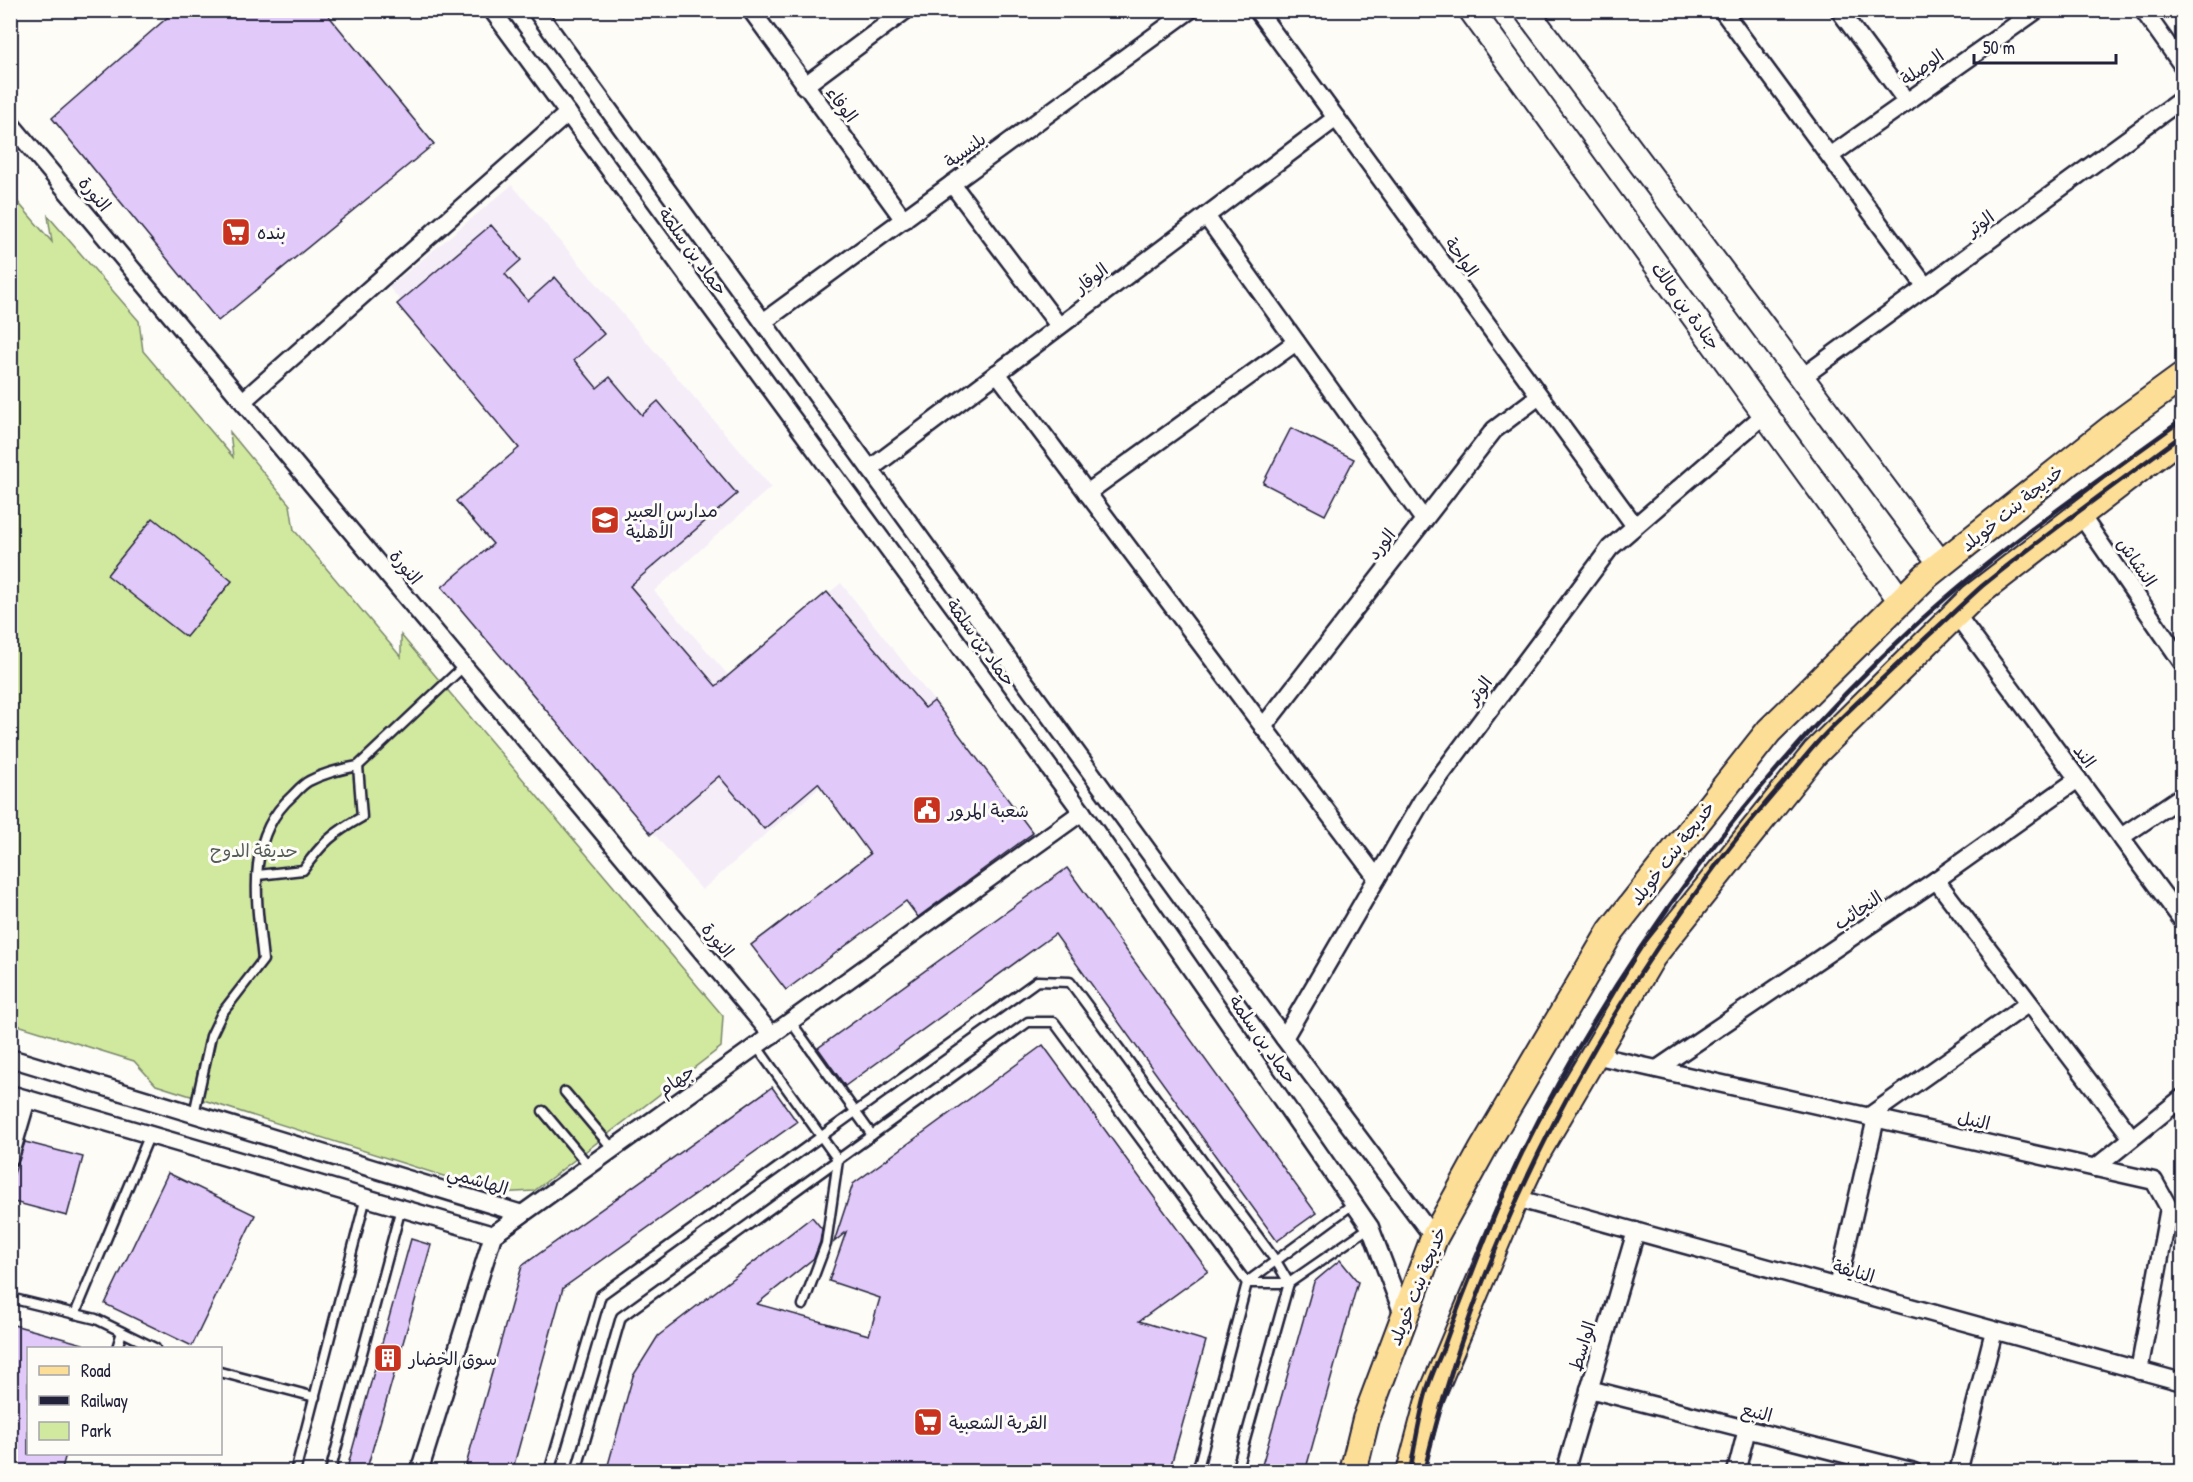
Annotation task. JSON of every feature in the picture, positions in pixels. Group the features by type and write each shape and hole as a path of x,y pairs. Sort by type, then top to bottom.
{"main road":[{"name":"خديجة بنت خويلد","path":"1353,1472 1366,1419 1434,1238 1483,1149 1611,931 1769,731 1901,601 1941,564 2112,428 2182,377"},
{"path":"1410,1472 1428,1404 1534,1156 1652,957 1815,753 1973,597 2182,436"}],"street":[{"name":"حماد بن سلمة","path":"492,10 1082,812 1370,1227 1404,1317"},
{"name":"حماد بن سلمة","path":"536,10 1284,1038 1434,1238"},
{"name":"الوفاء","path":"751,10 804,86 904,219"},
{"path":"804,86 906,10"},
{"name":"بلنسية","path":"763,322 1190,10"},
{"name":"الواحة","path":"1257,10 1635,526"},
{"name":"جنادة بن مالك","path":"1471,10 1901,601"},
{"path":"1526,10 1941,564"},
{"path":"1722,10 1926,287"},
{"path":"1839,10 1906,102"},
{"name":"الوصلة","path":"1830,156 2037,10"},
{"path":"2143,10 2182,65"},
{"name":"الوتر","path":"1801,378 2182,99"},
{"path":"243,401 568,113"},
{"name":"الوقار","path":"870,469 1336,118"},
{"name":"النورة","path":"10,123 772,1035"},
{"path":"952,184 1059,326"},
{"path":"1206,216 1424,520"},
{"path":"1087,493 1296,342"},
{"path":"997,374 1377,878"},
{"name":"الورد","path":"1263,727 1494,430 1539,396"},
{"name":"الوتر","path":"1284,1038 1423,799 1610,548 1765,414"},
{"name":"النشاش","path":"2080,514 2179,651"},
{"name":"الند","path":"1956,614 2182,920"},
{"name":"النجائب","path":"1657,1069 1936,880 2078,779"},
{"path":"2121,837 2182,796"},
{"name":"جهام","path":"493,1234 1082,812"},
{"path":"1936,880 2132,1138"},
{"path":"1837,1287 1872,1117 2029,1003"},
{"name":"النبل","path":"1594,1055 2154,1181 2169,1208 2139,1371"},
{"name":"الهاشمي","path":"10,1058 522,1214 493,1234"},
{"path":"10,1094 493,1234 419,1472"},
{"path":"2095,1168 2182,1098"},
{"path":"10,1157 27,1099"},
{"name":"النايفة","path":"1515,1198 2182,1382"},
{"name":"الواسط","path":"1565,1472 1636,1231"},
{"path":"1958,1472 1994,1331"},
{"name":"النبع","path":"1589,1389 1915,1472"},
{"path":"1736,1472 1747,1429"}],"lane":[{"path":"194,1114 211,1036 222,1013 263,960 258,906 258,875 264,833 282,805 308,782 334,771 358,766 464,666"},
{"path":"258,875 303,870 319,847 337,831 362,817 358,766"},
{"path":"549,1472 601,1295 1037,981 1070,982 1276,1261 1289,1283 1236,1472"},
{"path":"791,1022 872,1135"},
{"path":"576,1472 621,1317 1028,1022 1054,1022 1247,1283"},
{"path":"757,1047 838,1160 826,1244 803,1305"},
{"path":"565,1092 613,1149"},
{"path":"543,1111 589,1166"},
{"path":"75,1314 150,1134"},
{"path":"295,1472 366,1197"},
{"path":"1197,1472 1247,1283 1353,1204"},
{"path":"330,1472 401,1208"},
{"path":"1247,1283 1289,1283 1370,1227"},
{"path":"10,1298 96,1320 153,1347"},
{"path":"117,1347 122,1332"},
{"path":"222,1373 315,1397"}],"shaded area":[{"name":"مدارس العبير الأهلية","path":"512,185 771,487 654,591 729,676 841,583 934,701 820,787 702,890 441,585 496,540 459,499 522,445 389,287"}],"green space":[{"name":"حديقة الدوح","path":"10,193 52,242 48,216 139,321 143,351 233,457 230,432 290,505 294,530 401,657 401,635 723,1016 721,1047 534,1191 497,1193 156,1085 134,1061 11,1023"}],"building":[{"name":"بنده","path":"176,10 324,10 434,144 218,321 52,118"},
{"name":"مدارس العبير الأهلية","path":"491,225 521,260 505,274 528,301 555,277 604,334 574,360 597,388 610,377 642,415 658,401 737,494 630,586 716,686 827,592 925,708 934,701 1033,833 918,917 906,901 786,990 751,945 870,854 818,783 764,829 719,776 651,834 442,587 493,544 456,501 519,448 397,304"},
{"path":"1291,428 1354,459 1325,515 1263,483"},
{"path":"153,518 232,581 186,637 107,575"},
{"path":"1067,868 1316,1213 1277,1241 1055,934 845,1086 818,1048"},
{"path":"1043,1045 1208,1271 1139,1321 1206,1341 1169,1472 606,1472 633,1376 658,1336 812,1217 822,1229 814,1258 757,1304 869,1335 880,1298 829,1281 846,1232 834,1242 853,1184"},
{"path":"772,1087 797,1122 563,1288 512,1472 464,1472 522,1266"},
{"path":"25,1142 83,1157 67,1216 10,1201 10,1185"},
{"path":"168,1173 255,1215 192,1346 105,1304"},
{"name":"سوق الخضار","path":"411,1239 431,1245 366,1472 346,1472"},
{"path":"1340,1260 1358,1282 1305,1472 1260,1472 1314,1282"},
{"path":"10,1324 83,1344 82,1347 27,1347 27,1455 66,1455 61,1472 10,1472"}],"railway":[{"path":"1410,1472 1421,1412 1430,1382 1507,1184 1560,1081 1602,1008 1696,869 1803,739 1921,620 2016,541 2182,420"},
{"path":"1424,1472 1446,1391 1472,1310 1503,1232 1538,1155 1619,1007 1665,936 1714,868 1823,736 1969,598 2031,547 2182,435"}],"place":[{"name":"بنده","path":"236,232"},
{"name":"مدارس العبير الأهلية","path":"605,520"},
{"name":"شعبة المرور","path":"927,810"},
{"name":"سوق الخضار","path":"388,1358"},
{"name":"القرية الشعبية","path":"928,1422"}]}
